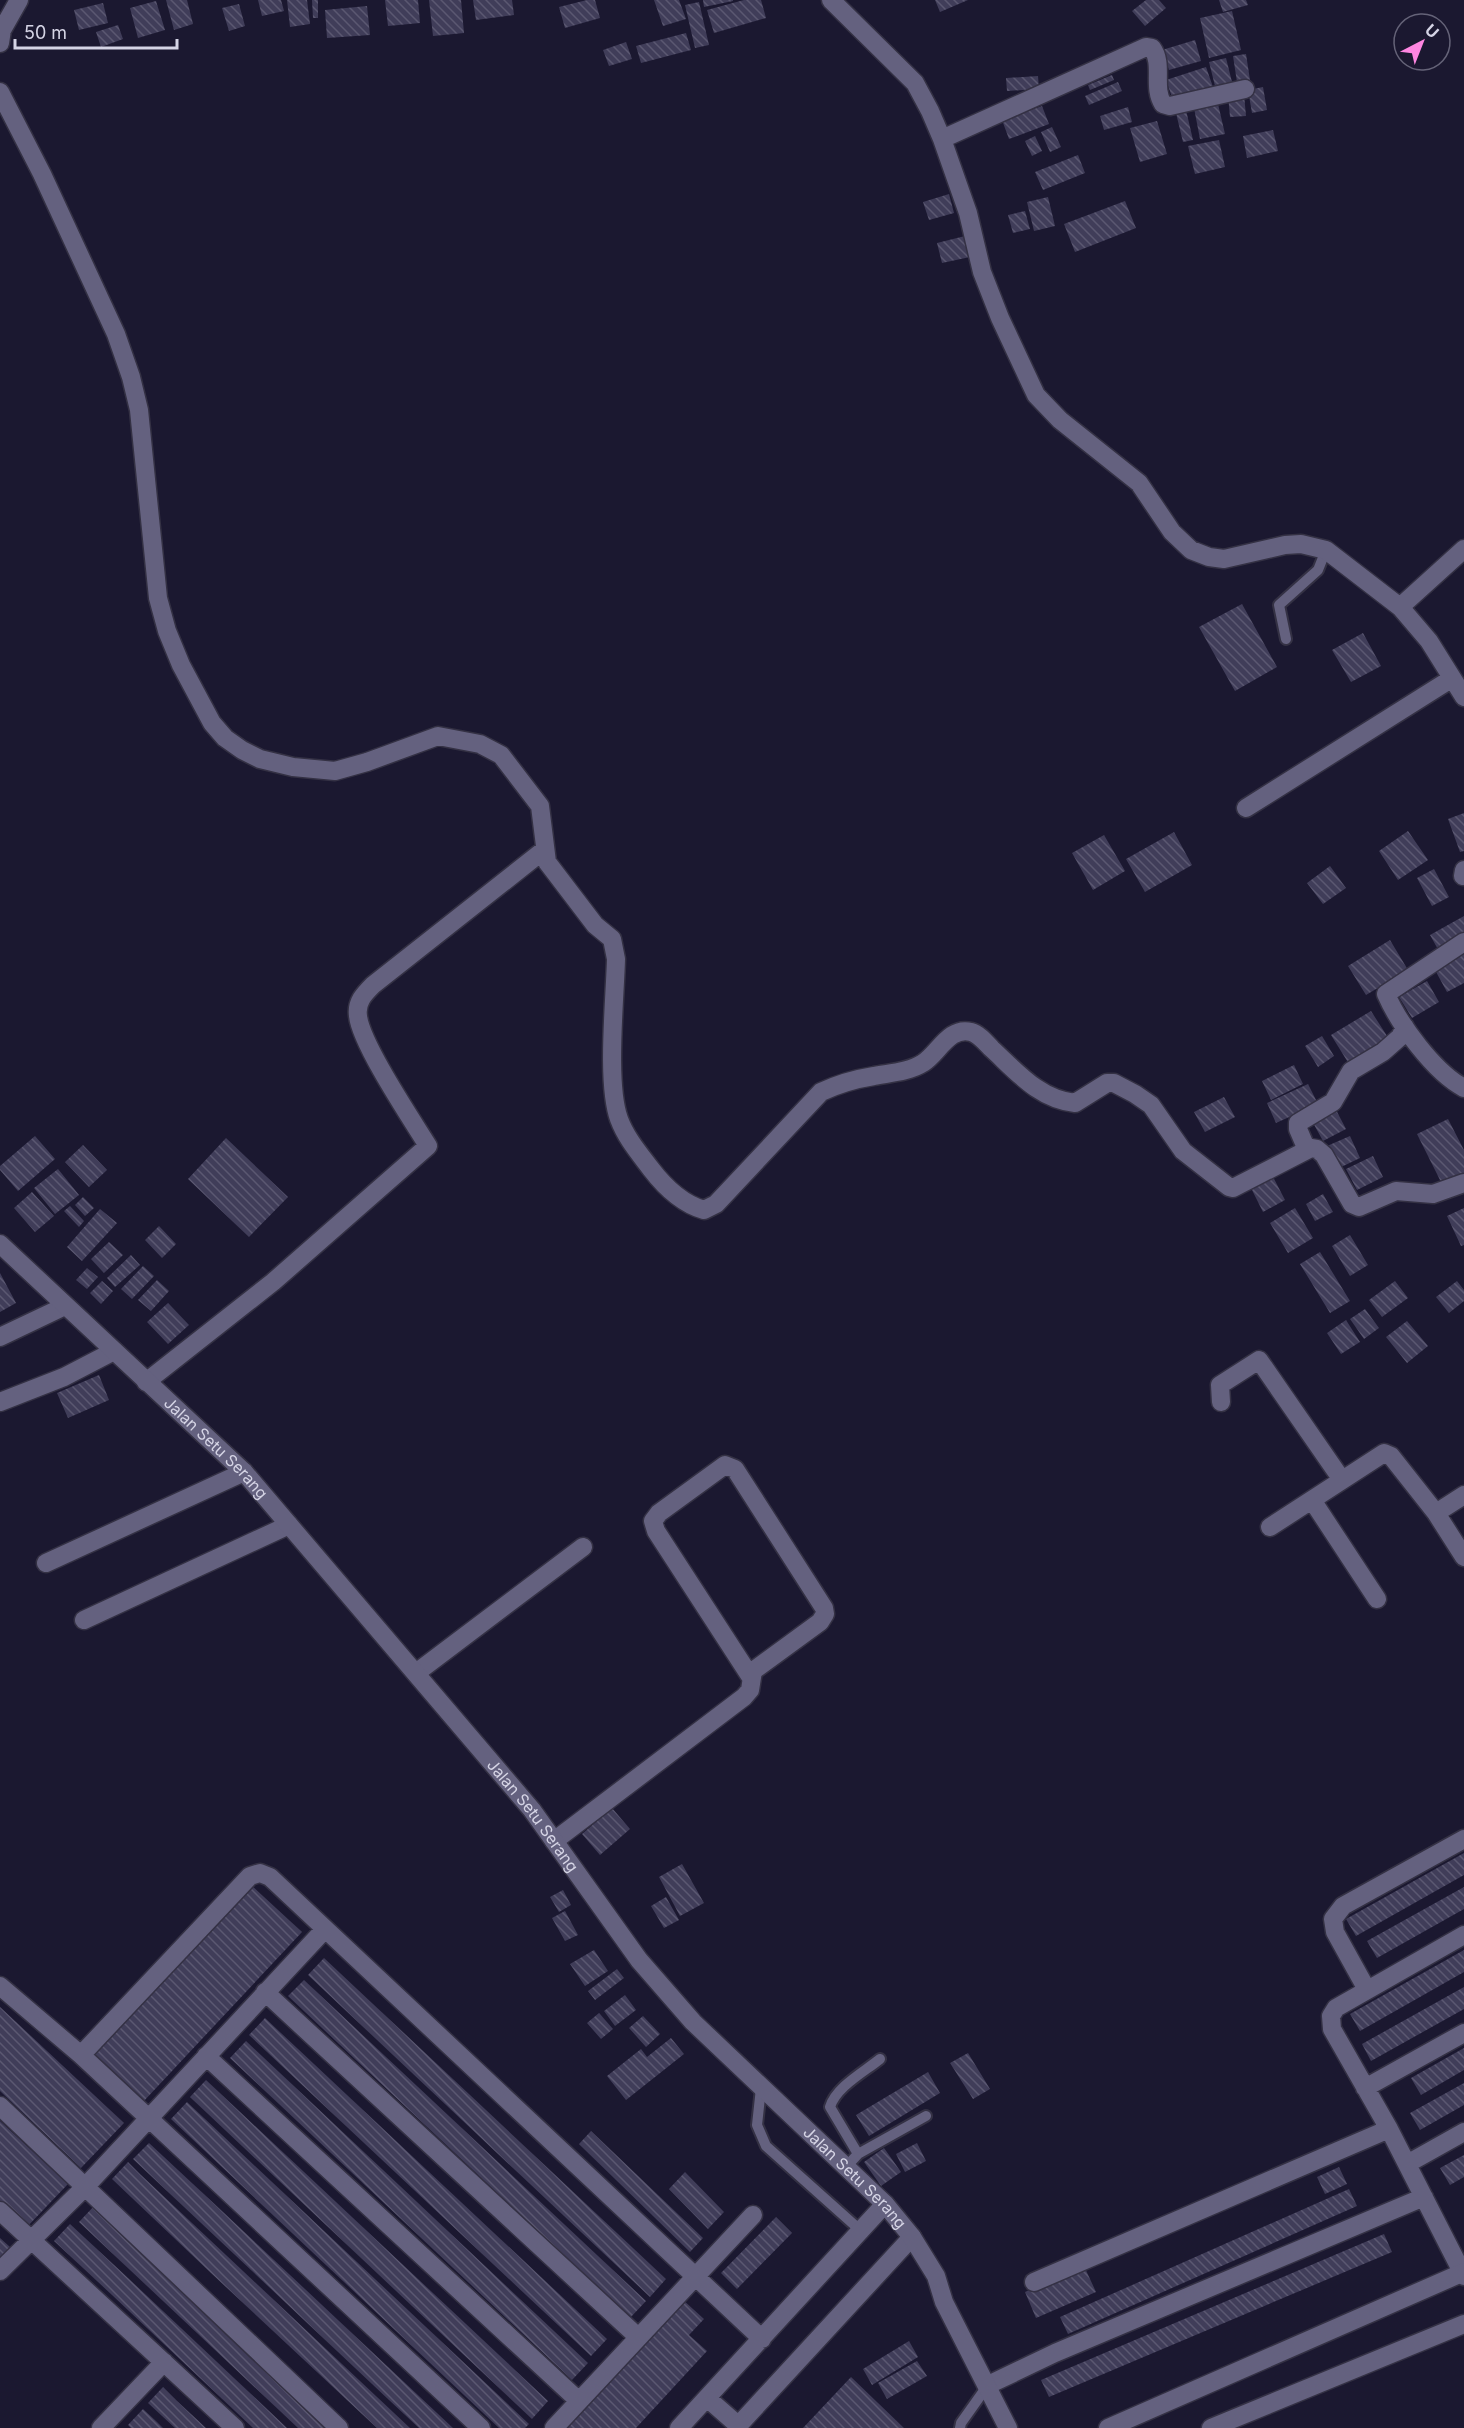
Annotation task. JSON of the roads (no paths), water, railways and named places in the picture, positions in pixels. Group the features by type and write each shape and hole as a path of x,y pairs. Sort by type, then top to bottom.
{"street":[{"path":"0,43 2,30 19,0"},
{"path":"831,0 915,83 942,139 968,213 982,272 1013,348 1036,395 1060,420 1139,483 1172,532 1191,550 1209,557 1224,559 1285,545 1302,544 1326,550 1400,607 1429,641 1464,697"},
{"path":"942,139 1146,47 1152,48 1157,58 1159,98 1163,104 1170,106 1245,89"},
{"path":"0,92 42,174 116,334 131,377 139,410 158,598 167,631 181,665 212,723 225,738 260,759 293,767 335,771 438,736 480,744 501,755 532,792 542,812 544,850 547,861 595,926 612,939 616,959 614,1073 618,1117 629,1140 656,1175 694,1207 704,1210 716,1204 821,1092 838,1084 901,1071 923,1063 951,1036 963,1031 977,1036 1033,1086 1050,1098 1075,1103 1107,1083 1114,1083 1135,1094 1151,1105 1163,1119 1183,1151 1229,1187 1233,1188 1307,1150 1317,1149 1324,1155 1353,1204 1359,1207 1396,1191 1441,1193 1464,1183"},
{"path":"1400,607 1464,549"},
{"path":"1246,808 1451,679"},
{"path":"146,1382 273,1282 428,1146 368,1041 358,1017 359,1003 373,985 544,850"},
{"path":"1464,942 1388,991 1388,997 1405,1028 1443,1073 1464,1088"},
{"path":"1307,1150 1298,1129 1298,1123 1333,1102 1351,1071 1383,1052 1400,1037 1405,1028"},
{"name":"Jalan Setu Serang","path":"0,1244 244,1472 532,1810 639,1960 693,2022 761,2088 852,2160 912,2237 936,2276 944,2302 1008,2428"},
{"path":"0,1337 65,1306"},
{"path":"0,1402 64,1377 114,1351"},
{"path":"1221,1402 1220,1385 1259,1360 1342,1480"},
{"path":"1270,1527 1384,1453 1391,1456 1436,1513 1464,1557"},
{"path":"554,1841 750,1690 750,1676 656,1531 653,1521 659,1513 725,1465 735,1469 824,1608 825,1614 820,1622 758,1666 750,1676"},
{"path":"46,1563 244,1472"},
{"path":"1436,1513 1464,1495"},
{"path":"1312,1500 1377,1599"},
{"path":"84,1620 289,1525"},
{"path":"416,1673 583,1547"},
{"path":"1366,1988 1335,1932 1333,1919 1343,1906 1464,1839"},
{"path":"81,2055 250,1876 260,1873 270,1877 762,2339"},
{"path":"0,2271 34,2241 86,2187 325,1929"},
{"path":"1108,2428 1464,2274 1389,2129 1332,2029 1331,2016 1336,2008 1366,1988 1464,1935"},
{"path":"0,1986 81,2055 481,2428"},
{"path":"265,1992 638,2337"},
{"path":"1365,2088 1464,2033"},
{"path":"206,2056 579,2401"},
{"path":"0,2106 339,2428"},
{"path":"1035,2282 1389,2129"},
{"path":"1407,2164 1464,2132"},
{"path":"988,2385 1055,2353 1424,2197"},
{"path":"680,2428 885,2204"},
{"path":"0,2211 235,2428"},
{"path":"554,2428 753,2215"},
{"path":"707,2398 737,2427 912,2237"},
{"path":"1211,2428 1464,2324"},
{"path":"106,2426 164,2362"}],"lane":[{"path":"1286,639 1279,605 1318,570 1326,550"},
{"path":"880,2059 843,2088 832,2100 830,2107 852,2160 926,2116"},
{"path":"761,2088 757,2125 766,2146 860,2230"},
{"path":"960,2428 961,2423 988,2385"}]}
